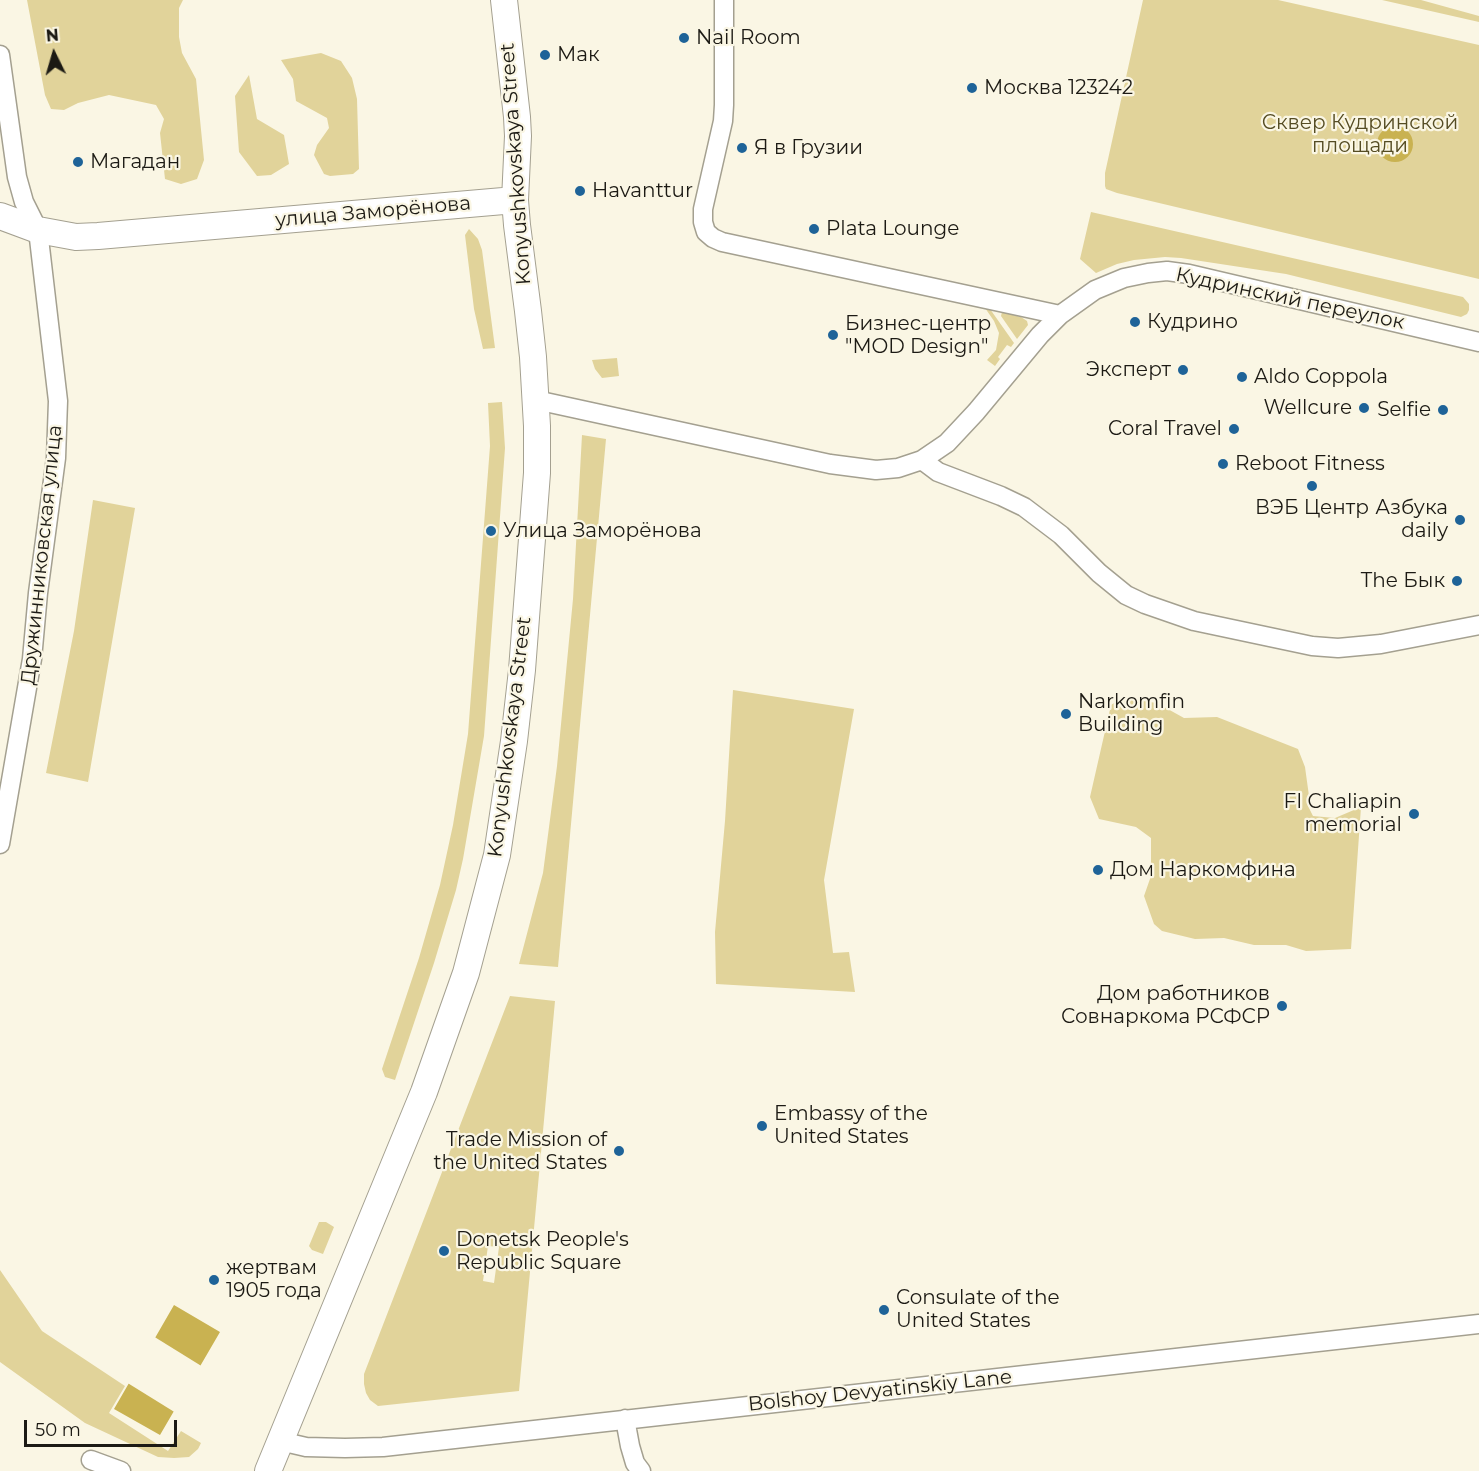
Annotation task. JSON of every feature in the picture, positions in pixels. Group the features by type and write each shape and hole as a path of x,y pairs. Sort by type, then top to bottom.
{"main road":[{"name":"Konyushkovskaya Street","path":"267,1471 424,1092 466,973 497,855 514,741 537,473 536,400 531,334 516,225 518,136 504,0"},
{"name":"улица Заморёнова","path":"0,216 38,230 76,237 515,200"}],"street":[{"path":"724,0 723,121 703,209 706,232 722,242 1060,315"},
{"name":"Дружинниковская улица","path":"0,55 17,177 24,202 38,230 57,387 58,429 32,659 6,776 0,844"},
{"name":"Кудринский переулок","path":"536,400 848,467 876,470 898,468 922,460 947,443 1060,315 1095,290 1124,278 1148,273 1189,274 1479,342"},
{"path":"922,460 938,472 1024,507 1061,535 1099,573 1126,595 1194,621 1312,646 1338,648 1381,644 1479,625"},
{"name":"Bolshoy Devyatinskiy Lane","path":"280,1441 306,1447 383,1446 1479,1324"},
{"path":"625,1419 635,1463 641,1471"},
{"path":"91,1460 121,1471"}],"green space":[{"path":"27,0 183,0 179,8 179,37 182,53 196,79 204,160 197,179 181,184 165,179 160,133 164,119 156,105 109,95 78,103 64,110 51,109 45,95"},
{"name":"Сквер Кудринской площади","path":"1143,0 1278,0 1479,45 1479,279 1106,189 1105,173"},
{"path":"1382,0 1421,0 1479,16 1479,22"},
{"path":"321,53 341,61 352,78 357,99 359,169 353,174 330,176 324,174 314,155 317,145 329,128 327,118 296,101 293,79 281,60"},
{"path":"249,75 257,119 284,135 289,164 271,175 257,176 239,152 235,96"},
{"path":"1091,212 1463,297 1469,304 1469,310 1461,317 1286,274 1181,258 1134,260 1096,273 1080,259"},
{"path":"469,229 478,239 482,250 495,348 483,349 474,309 465,235"},
{"path":"985,308 990,309 1014,343 1011,347 1007,345 998,357 1000,359 995,366 987,360 996,350 999,333"},
{"path":"1002,312 1027,321 1028,325 1017,339 1001,316"},
{"path":"617,358 619,376 602,378 592,360"},
{"path":"502,402 505,448 484,736 456,890 395,1080 385,1077 382,1069 419,958 440,885 453,825 468,734 490,446 488,403"},
{"path":"582,435 606,439 558,967 519,964 543,873 557,766 573,599"},
{"path":"93,500 135,508 88,782 46,773 74,631"},
{"path":"733,690 854,709 824,880 833,953 849,952 855,992 716,984 715,932"},
{"path":"1122,698 1157,703 1184,718 1217,717 1298,749 1305,767 1308,806 1313,816 1335,818 1361,807 1351,949 1306,951 1286,945 1254,945 1224,938 1195,939 1162,931 1154,924 1144,896 1151,876 1151,838 1136,827 1099,819 1090,797 1111,705"},
{"path":"510,996 555,1001 519,1391 378,1406 370,1400 366,1393 364,1374","holes":["488,1246 499,1247 494,1283 483,1281"]},
{"path":"319,1222 326,1222 334,1227 323,1254 312,1250 309,1246"},
{"path":"0,1270 42,1331 125,1386 109,1413 168,1451 181,1431 201,1443 198,1449 189,1457 158,1457 85,1423 0,1362"}],"shaded area":[{"path":"1395,126 1408,131 1413,144 1408,157 1395,162 1382,157 1377,144 1382,131"},
{"path":"174,1305 220,1332 160,1435 114,1409"}],"pier":[{"path":"153,1336 203,1367 176,1413 126,1382"}],"place":[{"name":"Nail Room","path":"684,38"},
{"name":"Мак","path":"545,55"},
{"name":"Москва 123242","path":"972,88"},
{"name":"Я в Грузии","path":"742,148"},
{"name":"Магадан","path":"78,162"},
{"name":"Havanttur","path":"580,191"},
{"name":"Plata Lounge","path":"814,229"},
{"name":"Кудрино","path":"1135,322"},
{"name":"Бизнес-центр \"MOD Design\"","path":"833,335"},
{"name":"Эксперт","path":"1183,370"},
{"name":"Aldo Coppola","path":"1242,377"},
{"name":"Wellcure","path":"1364,408"},
{"name":"Selfie","path":"1443,410"},
{"name":"Coral Travel","path":"1234,429"},
{"name":"Reboot Fitness","path":"1223,464"},
{"name":"ВЭБ Центр","path":"1312,486"},
{"name":"Азбука daily","path":"1460,520"},
{"name":"Улица Заморёнова","path":"491,531"},
{"name":"The Бык","path":"1457,581"},
{"name":"Narkomfin Building","path":"1066,714"},
{"name":"FI Chaliapin memorial","path":"1414,814"},
{"name":"Дом Наркомфина","path":"1098,870"},
{"name":"Дом работников Совнаркома РСФСР","path":"1282,1006"},
{"name":"Embassy of the United States","path":"762,1126"},
{"name":"Trade Mission of the United States","path":"619,1151"},
{"name":"Donetsk People's Republic Square","path":"444,1251"},
{"name":"жертвам 1905 года","path":"214,1280"},
{"name":"Consulate of the United States","path":"884,1310"}]}
